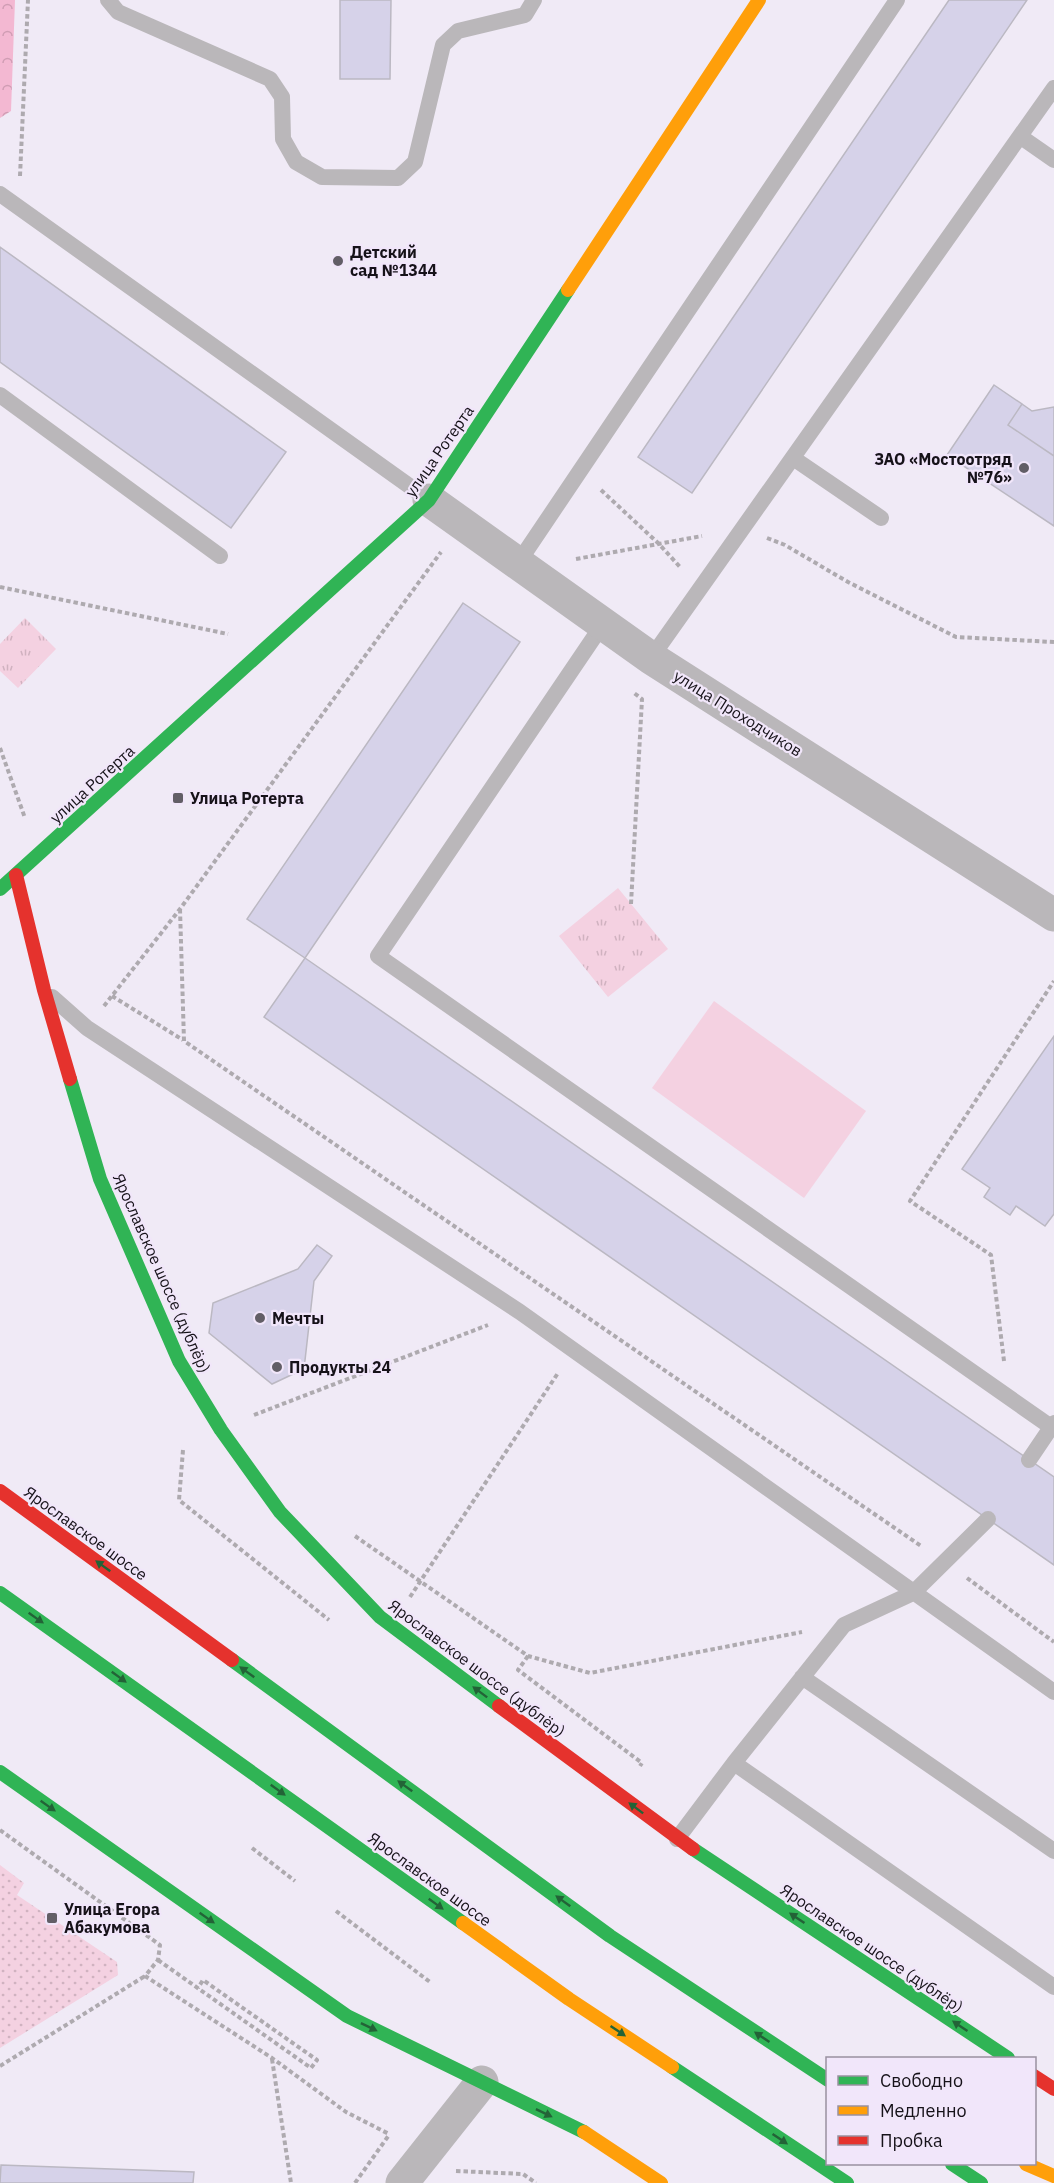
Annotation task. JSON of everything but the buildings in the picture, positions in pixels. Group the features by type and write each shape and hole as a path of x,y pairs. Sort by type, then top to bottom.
{"street":[{"name":"улица Ротерта","path":"0,889 429,500 759,0"},
{"name":"улица Проходчиков","path":"429,500 651,658 1054,915"},
{"name":"Ярославское шоссе (дублёр)","path":"16,875 44,990 100,1179 179,1361 221,1430 280,1512 380,1617 677,1839 1006,2057"},
{"name":"Ярославское шоссе","path":"0,1491 610,1936 826,2078"},
{"name":"Ярославское шоссе","path":"0,1593 569,1999 847,2183"},
{"path":"0,1772 348,2016 591,2136 661,2183"},
{"path":"1036,2077 1054,2089"},
{"path":"402,2183 482,2082"},
{"path":"955,2165 981,2183"},
{"path":"1030,2165 1054,2176"}],"lane":[{"path":"108,0 118,12 270,79 282,97 283,139 296,162 322,177 398,178 415,162 443,45 458,31 525,15 534,0"},
{"path":"521,566 580,471 897,0"},
{"path":"651,658 1054,88"},
{"path":"1021,137 1054,160"},
{"path":"0,194 429,500"},
{"path":"0,395 220,556"},
{"path":"793,458 881,518"},
{"path":"603,624 378,956 1009,1398 1053,1426 1029,1460"},
{"path":"44,990 87,1028 520,1312 1054,1692"},
{"path":"677,1839 844,1624 913,1593 988,1519"},
{"path":"802,1677 1054,1851"},
{"path":"734,1763 1054,1987"}],"path":[{"path":"19,207 28,0"},
{"path":"580,471 658,543 700,589"},
{"path":"521,566 742,529 785,544 848,582 956,637 1054,642"},
{"path":"87,1028 180,909 442,550"},
{"path":"0,587 228,634"},
{"path":"631,904 642,699 633,692"},
{"path":"180,909 184,1041"},
{"path":"1009,1398 991,1256 910,1201 1054,981"},
{"path":"112,996 184,1041 945,1562 1054,1642"},
{"path":"247,1418 520,1312"},
{"path":"408,1601 573,1350"},
{"path":"183,1450 179,1500 335,1624"},
{"path":"354,1535 528,1656 590,1673 844,1624"},
{"path":"518,1670 528,1656"},
{"path":"0,1830 160,1945 158,1960 145,1977 0,2066"},
{"path":"252,1848 295,1881"},
{"path":"336,1911 430,1982"},
{"path":"158,1960 311,2068 317,2060 203,1980 198,1988"},
{"path":"145,1977 272,2058 346,2112 389,2134"},
{"path":"272,2058 291,2183"},
{"path":"424,2155 458,2172 523,2175 536,2183"}],"green space":[{"path":"0,0 15,0 11,111 0,118"},
{"path":"25,618 56,649 18,688 0,671 0,644"},
{"path":"618,888 668,949 608,997 559,936"},
{"path":"714,1001 866,1111 804,1198 652,1088"},
{"path":"0,1865 24,1883 17,1895 117,1962 118,1975 0,2048"}],"traffic: fast":[{"path":"0,889 429,500 568,290"},
{"path":"70,1079 100,1179 179,1361 221,1430 280,1512 380,1617 499,1706"},
{"path":"0,1593 463,1923"},
{"path":"232,1660 610,1936 826,2079"},
{"path":"0,1772 347,2016 584,2132"},
{"path":"693,1849 1006,2057"},
{"path":"672,2067 847,2183"},
{"path":"954,2165 981,2183"}],"traffic: slow":[{"path":"568,290 759,0"},
{"path":"463,1923 569,1999 672,2067"},
{"path":"584,2132 661,2183"},
{"path":"1028,2165 1054,2176"}],"traffic: jam":[{"path":"16,875 44,990 70,1079"},
{"path":"0,1491 232,1660"},
{"path":"499,1706 693,1849"},
{"path":"1036,2077 1054,2089"}],"place":[{"name":"Детский сад №1344","path":"338,261"},
{"name":"ЗАО «Мостоотряд №76»","path":"1024,468"},
{"name":"Улица Ротерта","path":"178,798"},
{"name":"Мечты","path":"260,1318"},
{"name":"Продукты 24","path":"277,1367"},
{"name":"Улица Егора Абакумова","path":"52,1918"}]}
